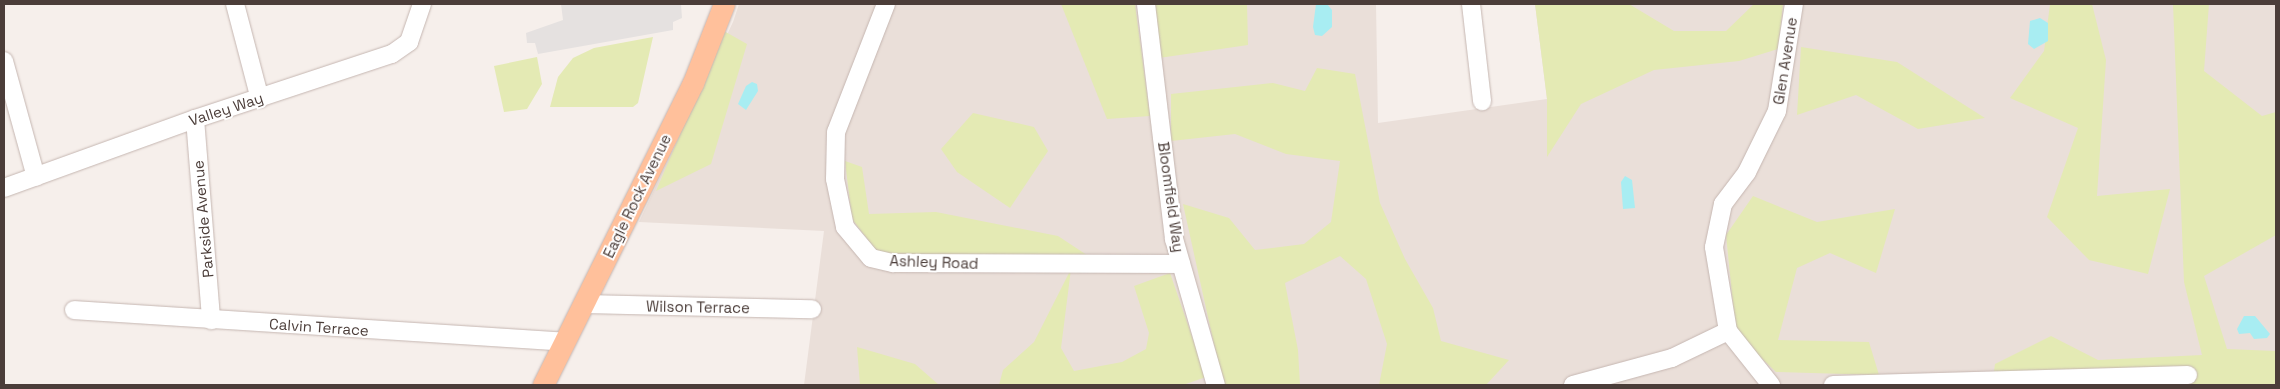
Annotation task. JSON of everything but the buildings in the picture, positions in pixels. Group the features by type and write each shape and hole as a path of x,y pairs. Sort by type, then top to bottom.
{"main road":[{"name":"Eagle Rock Avenue","path":"542,385 693,83 724,4"}],"street":[{"path":"235,4 260,99"},
{"name":"Ashley Road","path":"886,4 836,132 835,179 845,227 872,258 893,263 1181,264"},
{"name":"Bloomfield Way","path":"1146,4 1174,239 1216,385"},
{"path":"1471,4 1482,101"},
{"name":"Glen Avenue","path":"1771,385 1728,331 1714,247 1723,204 1747,172 1777,111 1794,4"},
{"name":"Valley Way","path":"4,188 195,119 392,54 409,42 419,5"},
{"path":"4,61 36,177"},
{"name":"Parkside Avenue","path":"195,119 211,320"},
{"name":"Wilson Terrace","path":"583,304 812,310"},
{"name":"Calvin Terrace","path":"74,310 564,342"},
{"path":"1573,385 1672,358 1728,331"},
{"path":"1833,385 2188,375"}],"shaded area":[{"path":"561,4 681,4 682,18 673,22 673,30 538,54 535,43 527,43 526,33 563,20"},
{"path":"739,4 1376,4 1378,123 1547,99 1535,4 2276,4 2276,385 804,385 824,231 639,222 733,22"}],"green space":[{"path":"1061,4 1135,4 1150,116 1107,119"},
{"path":"1153,4 1247,4 1248,45 1159,58"},
{"path":"1535,4 1629,4 1674,31 1726,31 1754,4 1783,4 1778,49 1739,61 1654,70 1581,104 1547,157 1547,99"},
{"path":"2050,4 2092,4 2106,60 2097,196 2170,189 2148,274 2089,260 2047,217 2078,128 2010,98 2044,51"},
{"path":"2173,4 2209,4 2204,71 2262,116 2276,112 2276,235 2204,276 2227,349 2276,351 2276,385 1992,385 1995,364 2051,336 2098,360 2202,355 2184,282"},
{"path":"724,31 747,44 711,164 656,191"},
{"path":"653,37 638,103 633,107 550,107 558,77 573,58 594,48"},
{"path":"1801,47 1897,62 1985,118 1918,129 1856,95 1797,115"},
{"path":"537,57 542,84 527,109 504,112 494,66"},
{"path":"1317,68 1355,74 1380,203 1405,259 1433,308 1441,341 1509,360 1486,385 1379,385 1387,344 1366,279 1340,256 1285,283 1298,350 1300,385 1223,385 1183,204 1229,218 1255,250 1304,244 1331,222 1340,161 1286,154 1235,134 1171,141 1171,94 1273,83 1305,91"},
{"path":"973,113 1034,127 1048,151 1010,208 957,172 941,149"},
{"path":"845,161 862,167 869,214 936,212 1058,236 1093,259 878,253 852,219"},
{"path":"1753,196 1817,222 1895,209 1876,273 1830,253 1797,268 1778,340 1869,342 1879,375 1776,372 1736,334 1726,235"},
{"path":"1071,269 1061,348 1074,371 1122,362 1146,349 1149,333 1134,286 1170,273 1206,377 1183,385 999,385 1003,370 1034,342"},
{"path":"857,347 915,364 939,385 860,385"}],"water":[{"path":"1316,4 1327,4 1332,10 1332,27 1322,36 1315,35 1313,27"},
{"path":"2040,18 2048,23 2048,41 2034,49 2028,44 2030,21"},
{"path":"752,82 757,84 758,91 746,110 738,104 746,86"},
{"path":"1625,176 1632,180 1635,208 1623,209 1621,182"},
{"path":"2244,316 2255,316 2270,334 2267,338 2254,339 2250,333 2239,334 2237,329"}]}
